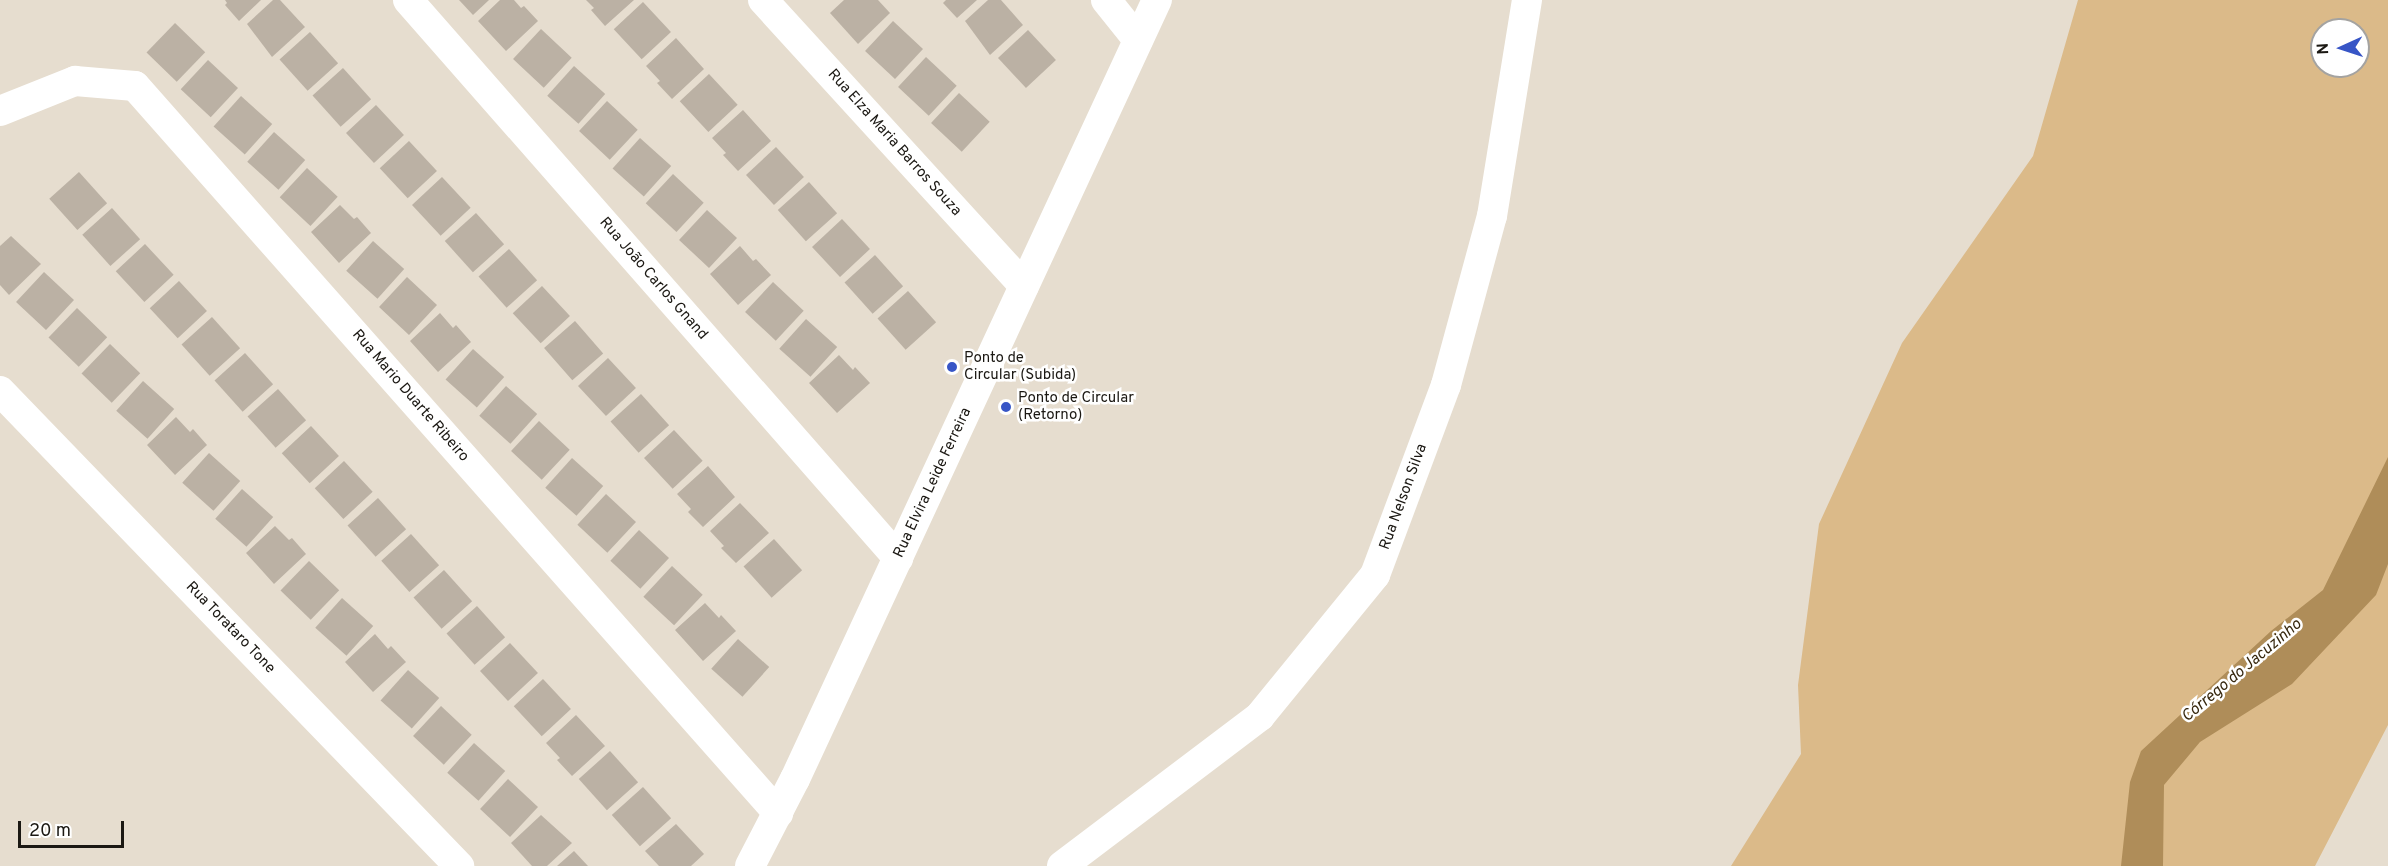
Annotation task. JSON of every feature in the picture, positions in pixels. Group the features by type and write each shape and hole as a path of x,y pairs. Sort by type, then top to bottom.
{"street":[{"name":"Rua João Carlos Gnand","path":"408,0 898,558"},
{"name":"Rua Elza Maria Barros Souza","path":"763,0 1024,286"},
{"path":"1106,0 1138,40"},
{"name":"Rua Elvira Leide Ferreira","path":"750,866 778,813 898,558 1157,0"},
{"name":"Rua Nelson Silva","path":"1062,866 1260,716 1374,575 1446,385 1492,216 1527,0"},
{"name":"Rua Mario Duarte Ribeiro","path":"0,111 75,81 135,86 778,813"},
{"name":"Rua Torataro Tone","path":"0,391 459,866"}],"shaded area":[{"path":"2078,0 2388,0 2388,725 2315,866 1731,866 1801,754 1798,685 1819,524 1902,343 2033,156"}],"water":[{"name":"Córrego do Jacuzinho","path":"2388,457 2388,564 2376,595 2292,684 2200,742 2164,785 2163,866 2121,866 2130,782 2141,751 2271,631 2323,590"}],"building":[{"path":"225,0 261,0 239,21 225,5 227,3"},
{"path":"273,0 280,0 305,27 272,57 247,24"},
{"path":"459,0 489,0 473,15"},
{"path":"500,0 514,0 521,8 524,6 538,21 506,51 478,21"},
{"path":"586,0 634,0 605,26 591,10 594,8"},
{"path":"844,0 878,0 890,13 858,44 830,13"},
{"path":"946,0 977,0 957,18 943,3"},
{"path":"988,0 1001,0 1023,25 990,55 965,21"},
{"path":"643,2 671,32 642,59 614,29"},
{"path":"893,21 923,49 895,79 865,51"},
{"path":"175,23 205,52 177,82 147,52"},
{"path":"541,29 572,58 544,88 513,59"},
{"path":"1028,30 1056,60 1026,88 998,58"},
{"path":"310,32 338,63 308,91 280,59"},
{"path":"676,38 704,69 672,99 657,83 660,81 646,66"},
{"path":"926,57 957,86 929,116 898,87"},
{"path":"208,60 238,88 211,117 181,89"},
{"path":"574,66 605,94 578,124 547,96"},
{"path":"343,68 371,99 341,127 313,95"},
{"path":"709,74 738,105 708,132 680,101"},
{"path":"959,93 990,122 962,152 931,123"},
{"path":"241,96 272,124 245,155 214,126"},
{"path":"607,101 638,130 610,160 579,131"},
{"path":"376,105 404,135 374,163 346,133"},
{"path":"743,110 771,141 738,171 723,155 726,153 712,138"},
{"path":"274,132 305,160 278,190 247,162"},
{"path":"640,138 671,166 644,197 613,168"},
{"path":"409,141 437,171 408,198 380,168"},
{"path":"776,147 804,177 774,205 746,175"},
{"path":"307,168 338,197 310,226 280,197"},
{"path":"79,172 107,203 77,230 49,199"},
{"path":"673,174 704,203 676,232 646,203"},
{"path":"442,177 471,208 441,236 412,205"},
{"path":"809,182 837,213 806,241 778,210"},
{"path":"340,205 354,219 357,217 371,233 339,263 311,232"},
{"path":"112,208 140,239 110,266 82,235"},
{"path":"707,210 737,238 709,268 679,240"},
{"path":"476,213 504,244 473,272 445,241"},
{"path":"842,219 870,249 840,277 812,247"},
{"path":"11,236 41,264 9,295 0,285 0,246"},
{"path":"373,241 404,269 377,299 346,271"},
{"path":"145,244 174,275 144,302 116,271"},
{"path":"740,246 753,261 756,259 771,275 738,305 710,274"},
{"path":"509,249 537,280 507,308 479,276"},
{"path":"875,255 903,286 873,314 845,282"},
{"path":"44,272 74,300 46,330 16,302"},
{"path":"407,277 437,305 409,335 379,307"},
{"path":"179,281 207,311 178,338 150,308"},
{"path":"773,282 804,311 776,341 745,312"},
{"path":"542,286 570,316 541,343 513,313"},
{"path":"908,291 936,322 906,350 878,318"},
{"path":"77,308 107,337 79,367 49,337"},
{"path":"440,313 453,328 456,325 471,342 438,372 410,341"},
{"path":"212,317 240,348 210,376 182,344"},
{"path":"806,319 837,347 810,377 779,349"},
{"path":"575,321 603,353 572,380 544,348"},
{"path":"110,344 140,373 112,403 82,373"},
{"path":"473,349 504,377 477,408 446,379"},
{"path":"245,353 273,384 243,412 215,380"},
{"path":"839,355 853,370 855,367 870,383 837,413 809,383"},
{"path":"608,358 636,388 606,416 578,386"},
{"path":"143,381 174,409 147,439 116,411"},
{"path":"506,386 537,414 510,444 479,416"},
{"path":"278,389 306,420 276,448 248,416"},
{"path":"641,394 669,425 639,453 611,421"},
{"path":"176,417 190,432 193,429 207,445 175,475 147,445"},
{"path":"539,421 570,450 542,480 511,451"},
{"path":"311,426 339,456 310,483 282,453"},
{"path":"674,430 703,461 673,489 644,458"},
{"path":"209,453 240,481 213,511 182,483"},
{"path":"572,458 603,486 576,516 545,488"},
{"path":"344,461 373,492 343,519 315,488"},
{"path":"708,466 735,497 703,527 688,512 691,509 677,494"},
{"path":"242,489 273,517 246,547 215,519"},
{"path":"606,494 636,522 607,553 577,525"},
{"path":"378,498 406,529 376,557 348,525"},
{"path":"740,503 769,533 736,563 721,548 724,546 710,531"},
{"path":"275,526 289,540 292,538 306,554 274,584 246,553"},
{"path":"639,530 669,558 640,589 610,561"},
{"path":"411,534 439,565 409,592 381,561"},
{"path":"774,539 802,570 772,598 744,566"},
{"path":"309,561 339,590 311,620 281,590"},
{"path":"672,566 703,595 674,625 643,597"},
{"path":"444,570 472,601 442,629 414,597"},
{"path":"342,598 373,626 346,656 315,628"},
{"path":"705,603 719,618 721,615 736,631 703,661 675,630"},
{"path":"477,606 505,637 475,665 447,633"},
{"path":"375,634 388,649 391,646 406,662 373,692 345,662"},
{"path":"738,639 769,667 742,697 711,669"},
{"path":"510,643 538,673 508,701 480,671"},
{"path":"408,670 439,698 412,729 381,700"},
{"path":"543,679 571,709 542,736 514,706"},
{"path":"441,706 472,735 444,765 413,736"},
{"path":"576,715 605,746 572,776 557,760 560,758 546,743"},
{"path":"474,743 505,771 478,801 447,773"},
{"path":"610,751 638,782 607,810 579,779"},
{"path":"508,779 538,807 510,837 480,809"},
{"path":"643,787 671,818 640,846 612,815"},
{"path":"541,815 572,843 547,866 532,866 511,843"},
{"path":"676,824 704,854 691,866 659,866 645,851"},
{"path":"574,851 588,866 557,866"}],"place":[{"name":"Ponto de Circular (Subida)","path":"952,367"},
{"name":"Ponto de Circular (Retorno)","path":"1006,407"}]}
